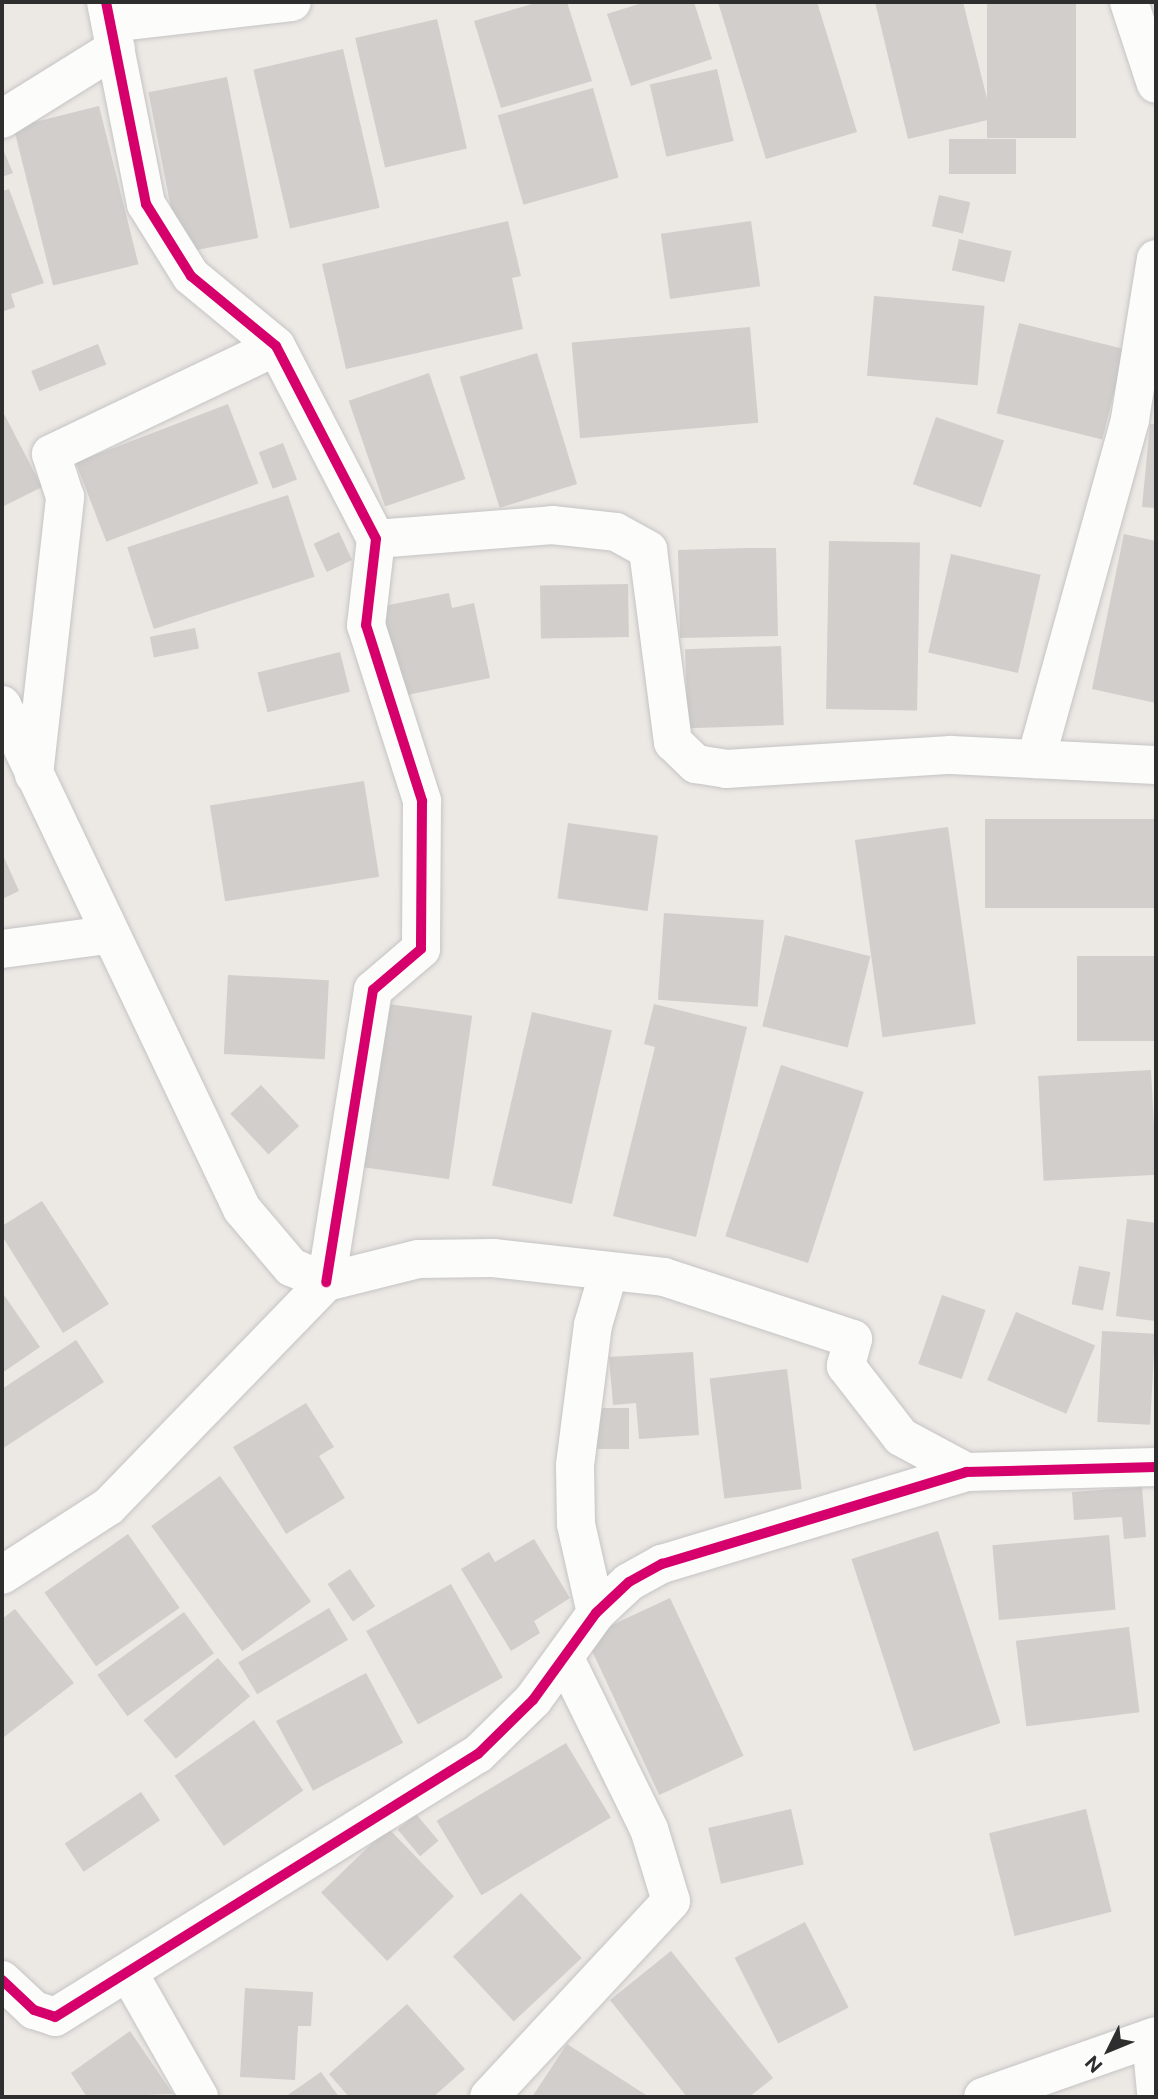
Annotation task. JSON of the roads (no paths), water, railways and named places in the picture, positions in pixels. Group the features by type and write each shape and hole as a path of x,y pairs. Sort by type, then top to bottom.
{"street":[{"path":"2,119 111,24 292,2"},
{"path":"1129,2 1156,84"},
{"path":"111,24 146,204 191,276 275,347 376,539 366,625 422,801 421,949 373,990 326,1282"},
{"path":"1036,759 1130,419 1156,259"},
{"path":"33,781 65,497 51,454 275,347"},
{"path":"376,539 552,525 617,532 648,550 673,742 695,764 726,769 951,755 1156,765"},
{"path":"2,705 33,781 242,1209 291,1267 326,1282"},
{"path":"2,949 107,935"},
{"path":"2,1575 109,1506 326,1282 418,1259 493,1258 663,1277 853,1339 846,1366 901,1437 966,1472"},
{"path":"596,1613 576,1524 575,1465 593,1325 608,1271"},
{"path":"2,1980 34,2010 55,2017 478,1754 566,1660 596,1613 629,1582 662,1564 966,1472 1156,1467"},
{"path":"489,2097 671,1901 649,1829 566,1660"},
{"path":"128,1972 199,2097"},
{"path":"983,2097 1154,2037 1156,2092"}]}
